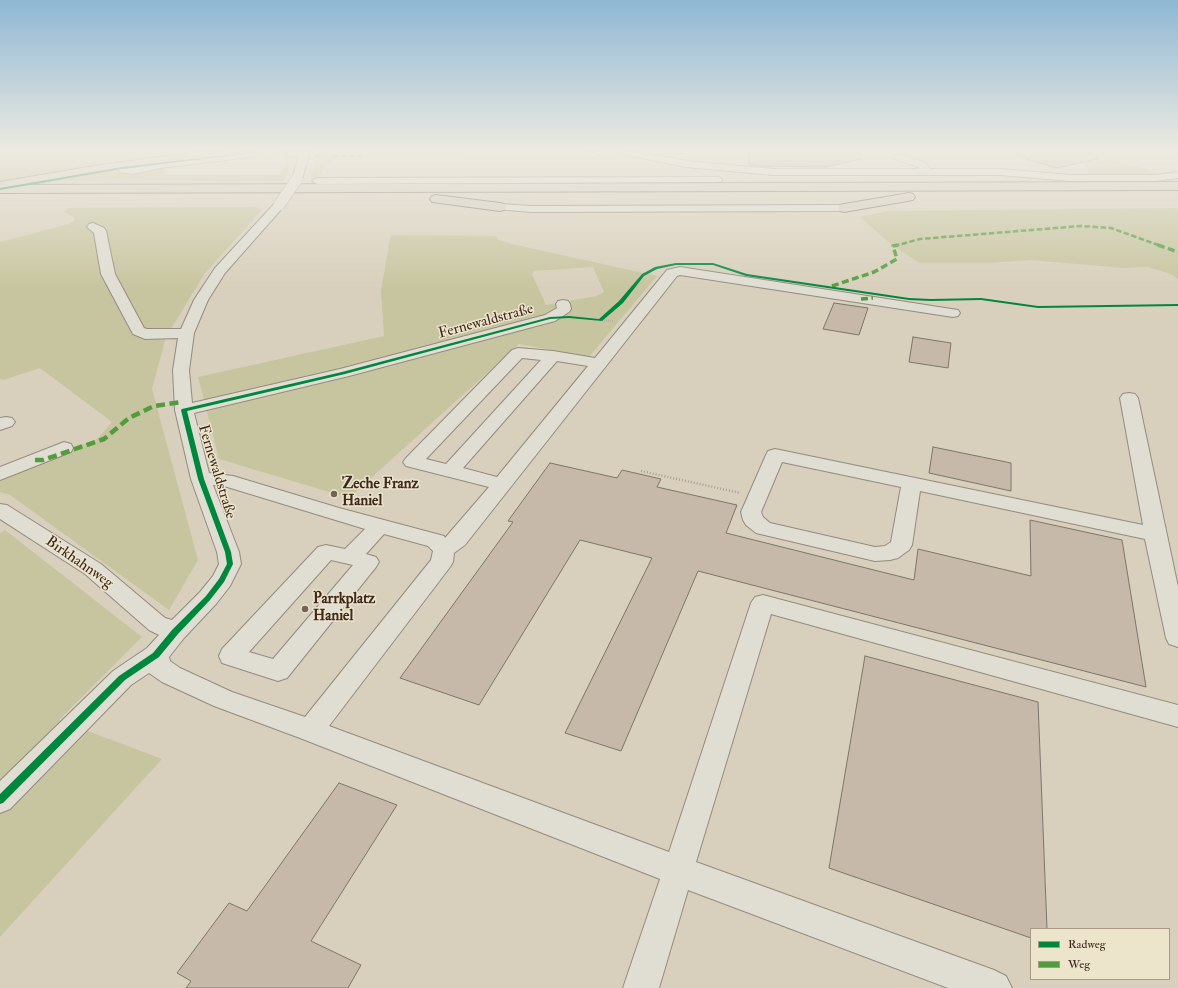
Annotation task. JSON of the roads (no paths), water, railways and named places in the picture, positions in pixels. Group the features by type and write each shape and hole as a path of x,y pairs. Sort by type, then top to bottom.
{"main road":[{"path":"438,198 500,207"},
{"path":"844,208 902,198"}],"street":[{"name":"Fernewaldstraße","path":"0,800 122,678 156,655 175,632 208,598 222,580 230,564 228,552 201,479 184,410 181,370 186,333 201,300 220,271 284,198"},
{"path":"500,207 844,208"},
{"path":"93,226 100,231 108,274 138,331 145,334 186,333"},
{"path":"310,730 442,562 444,550 457,540 664,281 672,273 680,271 785,296 953,313"},
{"name":"Fernewaldstraße","path":"184,410 343,373 550,318 564,309 563,304"},
{"path":"503,484 413,462 518,353 553,356 598,363"},
{"path":"450,472 553,356"},
{"path":"1129,398 1155,534 1178,638"},
{"path":"0,474 64,448"},
{"path":"911,484 901,545 890,553 875,554 763,528 753,520 751,512 775,456 1155,534"},
{"name":"Fernewaldstraße","path":"201,479 226,480 332,513 436,541 444,550"},
{"name":"Birkhahnweg","path":"3,515 93,569 157,624 175,632"},
{"path":"350,557 381,525"},
{"path":"326,552 350,557 368,562 278,671 231,656 326,552"},
{"path":"641,988 763,603 1178,716"},
{"path":"156,655 158,666 171,676 223,699 310,730 678,871 994,988"}],"place":[{"name":"Zeche Franz Haniel","path":"334,494"},
{"name":"Parrkplatz Haniel","path":"305,609"}]}
